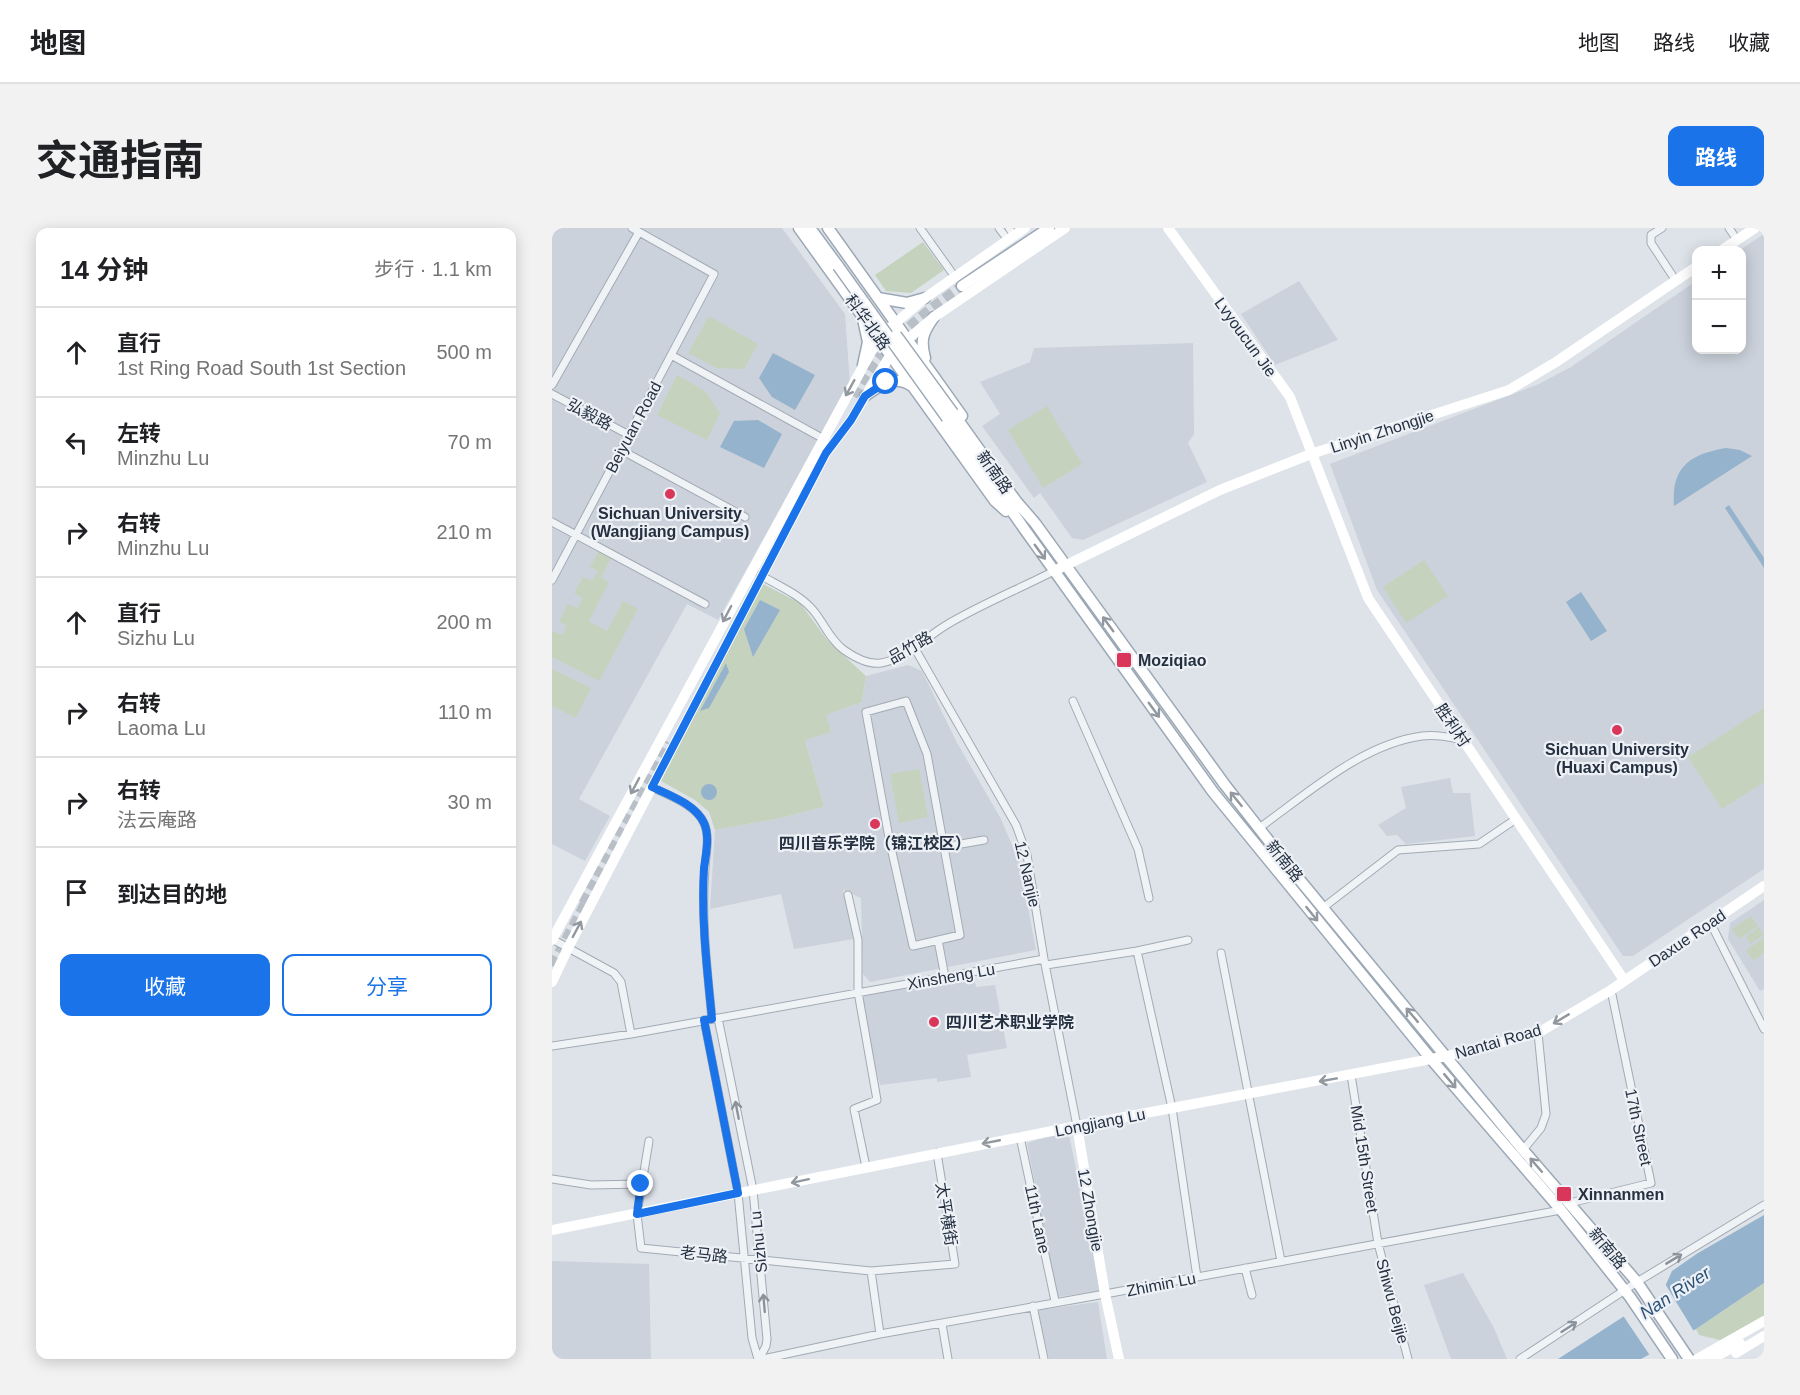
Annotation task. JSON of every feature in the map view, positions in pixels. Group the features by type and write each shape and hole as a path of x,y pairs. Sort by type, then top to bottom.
{"main road":[{"name":"科华北路","path":"799,228 995,501 1024,530"},
{"name":"科华北路","path":"810,228 840,264 950,415"},
{"name":"科华北路","path":"818,228 840,264"},
{"name":"科华北路","path":"828,228 926,364 1035,523"},
{"path":"956,282 1010,235 1025,228"},
{"path":"955,302 949,300 944,288 1040,228"},
{"path":"865,317 873,324 880,321 884,313 880,301 908,303 925,298 1049,228"},
{"path":"552,940 756,573 826,453 851,420 891,354 934,317 1065,228"},
{"name":"Lvyoucun Jie","path":"1168,228 1290,397 1311,454"},
{"path":"1728,246 1755,228"},
{"name":"Linyin Zhongjie","path":"1054,571 1220,490 1311,454 1509,390 1556,362 1692,270"},
{"path":"552,982 567,948 652,787 822,438 879,337 925,298"},
{"path":"863,365 868,342 865,317"},
{"path":"926,364 921,344 926,328 934,317"},
{"path":"865,396 891,380 901,380 915,387"},
{"path":"930,408 925,395 929,388 938,386 947,395"},
{"name":"新南路","path":"950,415 1035,523 1225,785 1523,1150 1627,1293 1671,1358"},
{"name":"新南路","path":"950,415 1024,530 1213,792 1431,1059 1640,1286 1686,1354"},
{"name":"胜利村","path":"1311,454 1368,598 1624,980"},
{"name":"Daxue Road","path":"1611,990 1764,886"},
{"name":"Nantai Road","path":"1447,1056 1538,1033 1611,990"},
{"name":"Longjiang Lu","path":"552,1230 1020,1137 1447,1056"},
{"name":"12 Zhongjie","path":"1077,1126 1105,1294 1119,1359"},
{"path":"1708,1357 1764,1321"},
{"path":"1696,1359 1708,1357 1764,1329"},
{"path":"1725,1359 1764,1336"},
{"path":"1739,1359 1764,1344"}],"street":[{"path":"920,228 956,282"},
{"path":"999,228 1010,235"},
{"path":"1662,228 1651,235 1651,243 1676,281"},
{"path":"1729,228 1737,240"},
{"path":"552,385 636,230"},
{"name":"Beiyuan Road","path":"552,580 714,274 636,230"},
{"path":"671,355 822,438"},
{"name":"弘毅路","path":"552,394 629,435"},
{"path":"621,450 745,517"},
{"path":"552,522 705,604"},
{"name":"品竹路","path":"756,573 802,599 815,612 836,643 860,660 882,663 903,655 947,625 990,601 1054,571"},
{"name":"12 Nanjie","path":"914,647 1016,825 1027,855 1077,1126"},
{"path":"906,701 927,754 944,847 960,935 913,946 866,712 906,701"},
{"path":"1073,701 1138,849 1149,898"},
{"path":"1259,828 1349,765 1388,746 1431,735 1463,740"},
{"path":"652,787 689,806 705,824 707,842 702,892 702,923 712,1019"},
{"path":"1324,907 1398,850 1479,844 1516,819"},
{"path":"944,847 984,840"},
{"path":"848,895 858,940 858,992 877,1100 854,1109 866,1167"},
{"path":"1710,922 1764,1029"},
{"path":"552,940 614,973 621,982 631,1034"},
{"path":"938,940 945,976"},
{"name":"Xinsheng Lu","path":"552,1046 631,1034 945,976 1137,951 1188,940"},
{"path":"1137,951 1172,1108 1197,1277"},
{"path":"1221,953 1281,1261"},
{"name":"17th Street","path":"1565,1207 1651,1183 1611,990"},
{"name":"Sizhu Lu","path":"712,1019 753,1190 767,1339 760,1359"},
{"name":"Sizhu Lu","path":"712,1019 738,1193 752,1338 760,1359"},
{"path":"1523,1150 1541,1128 1546,1114 1538,1033"},
{"name":"Mid 15th Street","path":"1351,1075 1378,1243"},
{"name":"11th Lane","path":"1020,1137 1055,1301"},
{"path":"637,1214 649,1140"},
{"name":"太平横街","path":"872,1271 955,1263 938,1153"},
{"path":"552,1179 591,1185 641,1184"},
{"path":"1520,1359 1640,1286 1764,1205"},
{"name":"Zhimin Lu","path":"760,1359 880,1334 1565,1207"},
{"name":"老马路","path":"637,1214 641,1248 872,1271"},
{"name":"Shiwu Beijie","path":"1378,1243 1408,1359"},
{"path":"1245,1268 1252,1295"},
{"path":"872,1271 880,1334"},
{"path":"1033,1306 1044,1359"},
{"path":"942,1324 948,1359"}],"shaded area":[{"name":"Sichuan University (Wangjiang Campus)","path":"552,228 782,228 845,314 850,384 718,620 687,604 579,799 610,816 585,861 552,844"},
{"name":"Sichuan University (Huaxi Campus)","path":"1764,234 1764,869 1633,956 1623,956 1377,590 1330,464 1539,384 1571,367 1692,284 1692,354 1746,354 1746,246"},
{"path":"1299,281 1338,340 1275,365 1241,314"},
{"path":"1193,343 1194,434 1188,443 1207,482 1083,540 1072,538 1040,493 1034,498 982,426 1000,414 980,382 1030,362 1034,348"},
{"name":"四川音乐学院（锦江校区）","path":"908,665 922,671 956,741 1001,819 1020,864 1036,950 870,982 863,974 861,898 843,890 854,939 794,949 781,894 710,909 715,830 781,818 824,807 805,740 825,715 862,702 866,676"},
{"path":"1450,778 1453,793 1470,793 1475,836 1406,844 1397,835 1387,836 1378,825 1406,808 1401,787"},
{"path":"1764,900 1764,989 1760,991 1728,939 1730,923"},
{"name":"四川艺术职业学院","path":"974,976 976,987 995,985 1007,1048 967,1055 971,1077 937,1082 937,1078 880,1085 871,1053 862,996"},
{"path":"1068,1130 1101,1291 1057,1297 1027,1143"},
{"path":"552,1261 649,1264 651,1359 552,1359"},
{"path":"1463,1273 1494,1328 1507,1359 1451,1359 1424,1285"},
{"path":"1098,1302 1107,1359 1049,1359 1038,1310"}],"green space":[{"path":"923,242 944,270 911,293 886,291 875,275"},
{"path":"709,316 758,344 744,369 716,368 688,353"},
{"path":"677,375 705,391 720,413 707,440 657,415"},
{"path":"1047,406 1082,464 1043,488 1008,430"},
{"path":"599,551 611,558 601,577 609,582 589,621 607,631 623,601 638,609 599,681 552,657 552,631 562,635 567,626 559,621 568,604 577,608 583,598 574,593 583,577 592,581 598,571 590,567"},
{"path":"1424,560 1448,596 1406,623 1383,587"},
{"path":"763,584 800,603 828,641 866,676 862,702 826,715 831,732 805,740 824,807 781,818 715,830 709,812 695,800 661,781"},
{"path":"552,669 591,688 576,718 552,706"},
{"path":"1764,708 1764,782 1722,809 1688,757"},
{"path":"919,769 928,817 899,823 890,774"},
{"path":"1751,916 1758,926 1739,939 1732,929"},
{"path":"1759,927 1764,935 1750,944 1746,937"},
{"path":"1764,938 1764,953 1753,961 1746,950"},
{"path":"1764,1283 1764,1318 1724,1341 1699,1335 1696,1329"}],"water":[{"path":"773,353 815,375 795,410 772,397 759,378"},
{"path":"758,420 782,434 764,468 720,447 734,421"},
{"path":"1726,448 1740,450 1752,456 1674,506 1676,481 1685,465 1702,454"},
{"path":"1729,505 1764,558 1764,568 1725,508"},
{"path":"1581,592 1607,631 1591,641 1566,602"},
{"path":"760,600 780,610 753,657 744,629"},
{"path":"726,663 729,672 709,708 700,711"},
{"path":"709,784 715,786 717,792 715,798 709,800 703,798 701,792 703,786"},
{"name":"Nan River","path":"1764,1215 1764,1283 1696,1329 1641,1359 1558,1359 1663,1291 1672,1271 1698,1253"}],"pier":[{"path":"1664,1282 1695,1333 1651,1357 1622,1314 1661,1289"}],"tunnel":[{"path":"853,396 875,362 901,334 962,286"},
{"path":"581,902 666,741"},
{"path":"552,966 588,898"}],"place":[{"name":"Sichuan University (Wangjiang Campus)","path":"670,494"},
{"name":"Moziqiao","path":"1124,660"},
{"name":"Sichuan University (Huaxi Campus)","path":"1617,730"},
{"name":"四川音乐学院（锦江校区）","path":"875,824"},
{"name":"四川艺术职业学院","path":"934,1022"},
{"name":"Xinnanmen","path":"1564,1194"}],"route":[{"path":"641,1184 637,1214 738,1193 704,1020 712,1019 702,923 702,892 707,842 705,824 689,806 652,787 826,453 851,420 865,396 886,382"}]}
